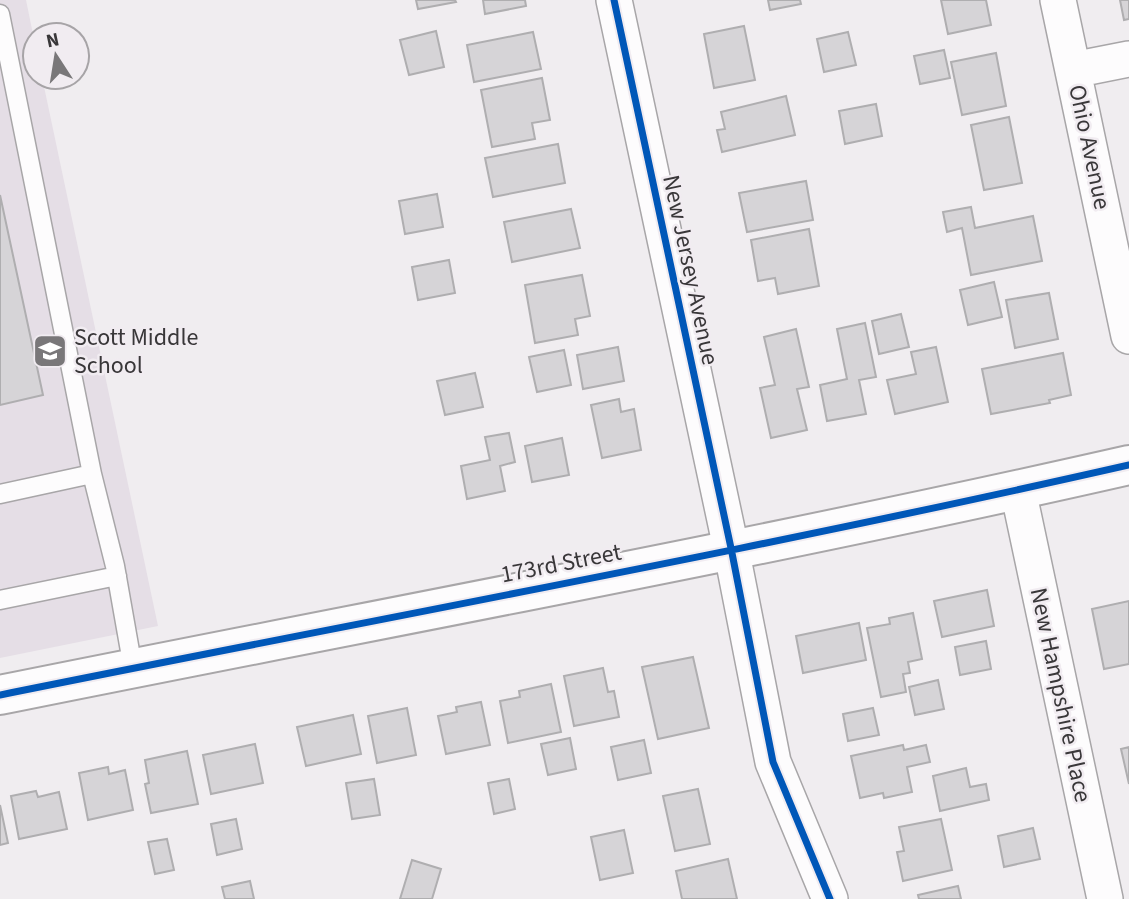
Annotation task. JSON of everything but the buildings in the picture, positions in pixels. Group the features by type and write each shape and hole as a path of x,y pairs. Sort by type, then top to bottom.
{"street":[{"name":"New Jersey Avenue","path":"614,0 731,548 773,762 830,899"},
{"name":"Ohio Avenue","path":"1058,0 1073,70 1121,253 1129,336"},
{"path":"1073,70 1129,59"},
{"name":"173rd Street","path":"0,695 1018,490 1129,465"},
{"name":"New Hampshire Place","path":"1018,490 1105,899"}],"lane":[{"path":"0,14 92,474 117,576 133,668"},
{"path":"0,494 92,474"},
{"path":"0,600 117,576"}],"shaded area":[{"name":"Scott Middle School","path":"0,0 26,0 30,21 21,21 21,91 45,91 158,626 0,658"}],"cycle path":[{"path":"614,0 731,548 773,762 830,899"},
{"path":"0,695 707,555 1129,465"}],"place":[{"name":"Scott Middle School","path":"50,351"}]}
